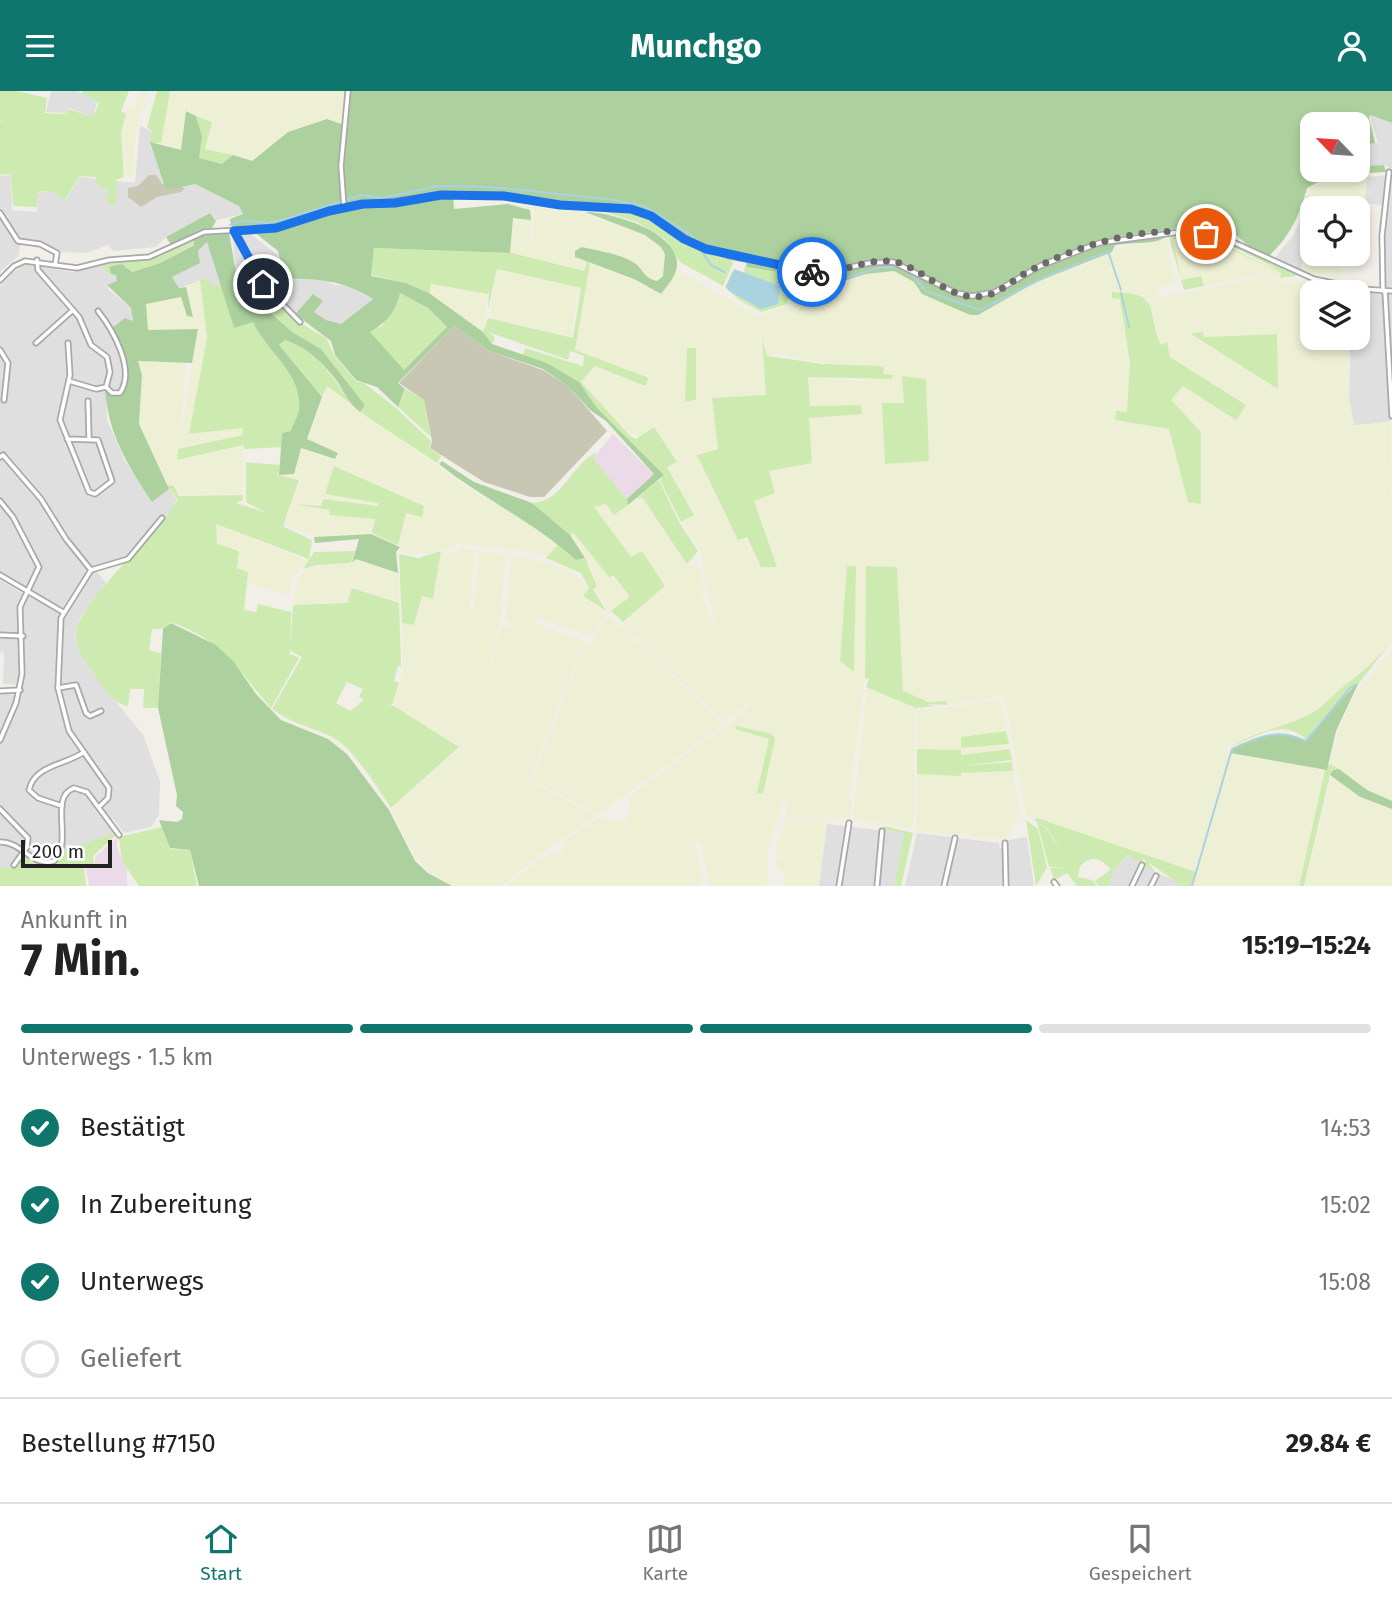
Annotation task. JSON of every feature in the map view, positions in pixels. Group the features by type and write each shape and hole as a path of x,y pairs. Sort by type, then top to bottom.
{"street":[{"path":"343,205 341,166 348,91"},
{"path":"1389,172 1382,236 1392,416"},
{"path":"0,280 17,264 37,260 76,268 109,260 149,257 200,233 276,228 343,205 441,195 504,196 560,205 621,207 648,215 689,242 729,256 823,273 870,263 893,262 956,293 975,296 990,294 1040,266 1105,241 1159,233 1201,233 1228,240 1307,277 1392,294"},
{"path":"0,213 2,224 18,241 57,253 55,265"},
{"path":"234,231 263,284 300,322"},
{"path":"37,260 38,269 73,310 88,341 107,357 110,372 106,387"},
{"path":"36,343 73,310"},
{"path":"98,311 119,348 125,375 125,386 120,393 112,393 106,387"},
{"path":"67,439 89,438 99,441 113,481 92,494 67,439 60,413 69,380 68,343"},
{"path":"0,350 8,363 4,400"},
{"path":"69,380 96,389 106,387"},
{"path":"89,401 89,438"},
{"path":"1,455 41,499 91,570"},
{"path":"0,501 13,517 38,563 38,572 19,610 23,636 20,690 1,731 0,740"},
{"path":"100,807 108,798 108,788 64,720 58,688 58,648 63,612 91,570 128,559 162,518"},
{"path":"0,575 63,612"},
{"path":"0,635 23,636"},
{"path":"58,688 76,685 86,713 90,716 102,711"},
{"path":"0,691 20,690"},
{"path":"62,806 34,796 29,790 32,779 45,769 84,752"},
{"path":"0,842 9,842 44,863 58,857 62,846 62,806 66,792 74,788 87,792 119,835"},
{"path":"0,809 27,835 28,844 14,865"},
{"path":"839,886 849,823"},
{"path":"877,886 882,831"},
{"path":"944,886 956,838"},
{"path":"1005,842 1006,886"},
{"path":"1132,886 1142,865"},
{"path":"1151,886 1156,876"}],"shaded area":[{"path":"51,91 77,91 97,102 93,117 68,108 66,113 46,112"},
{"path":"140,91 147,91 136,131 133,174 126,178 121,131 127,108 134,108"},
{"path":"170,91 347,91 345,125 327,119 288,132 252,161 205,149 212,122 187,111 181,151 161,143"},
{"path":"1370,115 1392,123 1392,169 1384,165 1370,167 1370,143 1378,143"},
{"path":"140,126 152,131 152,138 195,184 239,206 243,214 216,220 210,213 166,237 156,247 113,251 108,245 86,253 60,252 44,243 21,239 19,255 0,272 0,176 11,175 12,210 37,212 38,193 50,191 66,200 80,177 135,183"},
{"path":"1392,169 1392,286 1385,287 1386,206 1370,204 1370,196 1366,196 1367,182 1370,182 1370,177 1391,175"},
{"path":"149,175 156,175 162,184 185,188 181,192 157,197 141,207 128,197 128,188 138,186"},
{"path":"1321,182 1366,182 1365,196 1308,196 1309,188"},
{"path":"513,201 531,205 532,239 540,260 510,253 513,217 531,219 530,210 513,204"},
{"path":"533,205 577,211 645,236 661,247 665,254 663,276 652,280 643,274 633,261 582,247 575,252 575,257 587,261 584,271 541,261 534,239"},
{"path":"1300,222 1301,273 1273,260 1292,237"},
{"path":"232,233 249,233 278,255 283,279 322,278 334,285 353,286 373,299 341,324 326,320 314,312 313,294 292,316 256,280 249,268 236,273"},
{"path":"1173,239 1217,243 1281,273 1280,278 1257,275 1204,286 1201,276 1181,280"},
{"path":"1166,240 1176,283 1157,287 1159,297 1262,277 1288,282 1302,279 1305,280 1300,280 1300,350 1350,350 1349,399 1354,425 1391,422 1392,641 1361,675 1322,707 1290,723 1253,734 1228,747 1228,753 1325,770 1299,886 1192,886 1196,872 1026,816 1004,695 946,705 946,701 921,700 903,692 897,567 867,566 865,678 849,799 852,800 851,818 785,818 789,795 787,802 783,802 768,849 767,886 709,886 701,842 695,842 703,886 507,886 547,853 561,855 564,841 600,817 627,823 632,794 728,724 749,705 747,703 724,723 622,625 666,586 631,557 593,507 606,503 614,514 642,496 687,564 699,552 690,565 697,564 700,570 704,590 701,591 712,622 715,622 702,569 701,552 682,522 694,515 668,466 677,461 654,427 639,437 635,433 630,436 581,382 595,367 646,387 649,378 575,350 590,264 634,280 661,295 677,270 758,316 787,305 793,281 824,287 866,274 894,271 914,282 922,295 978,315 1034,283 1114,251 1114,248","holes":["1123,292 1149,300 1161,345 1167,342 1170,357 1197,376 1235,420 1183,385 1171,401 1188,502 1169,429 1115,420 1127,412 1130,375 1120,299","1192,334 1203,337 1277,334 1277,388","762,342 767,356 781,355 883,374 866,381 808,377 810,406 861,405 862,414 809,417 769,470 754,501 776,567 761,567 697,454 718,449 766,395","687,348 696,349 696,400 685,401","926,379 926,399 885,463 883,403 904,403"]},
{"path":"207,242 221,285 211,286 208,278 179,288 172,277 199,263 198,251"},
{"path":"27,264 72,272 102,265 107,273 117,275 117,282 107,285 109,290 131,308 133,322 124,360 127,383 123,393 117,396 110,396 106,390 107,420 125,461 152,501 169,489 177,499 172,509 162,519 159,516 125,558 92,566 106,583 80,618 75,637 95,676 143,735 160,781 159,815 151,827 124,833 113,819 107,823 114,833 63,851 54,865 46,866 22,856 14,868 0,867 0,695 4,692 20,698 23,685 3,684 0,580 27,596 33,593 0,572 0,286 12,273"},
{"path":"1301,266 1341,266 1339,279 1301,270"},
{"path":"497,269 581,288 576,298 572,337 489,318"},
{"path":"200,280 207,338 189,434 244,428 243,436 178,449 177,460 243,445 243,494 179,495 175,485 166,485 163,481 139,424 142,375 138,361 186,363 181,435 197,330 147,330 146,304 182,297 187,316 193,316 186,287"},
{"path":"430,284 488,294 483,332 429,293"},
{"path":"1370,292 1384,295 1392,293 1392,366 1388,367 1391,421 1354,426 1349,399 1350,350 1370,350"},
{"path":"454,326 489,351 543,370 568,386 607,431 544,497 530,497 484,482 430,448 432,441 424,400 399,383"},
{"path":"327,386 471,490 526,520 559,544 548,557 531,552 457,544 430,553 410,554 371,533 312,536 284,524 301,480 284,476 285,473 294,474 301,449 335,460 339,453 308,439","holes":["381,488 406,513 399,544 376,519 296,503 321,506 323,499 378,506"]},
{"path":"613,434 654,474 627,499 593,458"},
{"path":"215,524 308,560 292,580 289,595 248,583 249,572 238,567 240,551 217,544"},
{"path":"573,531 630,598 608,613 595,587 597,585 591,569 570,535"},
{"path":"460,547 475,550 470,613 473,614 479,550 506,556 500,623 468,748 597,816 543,852 502,886 455,886 427,870 413,853 391,809 460,747 393,705 403,673 402,623 414,625 422,597 433,599 438,555 442,551 459,553"},
{"path":"520,556 569,569 589,588 583,596 607,615 591,637 539,618 538,624 588,643 578,658 529,779 473,751 469,742 501,626 518,626 505,621 511,557"},
{"path":"356,559 399,574 399,603 352,587 347,602 293,605 297,580 307,568 340,563 354,564"},
{"path":"609,616 723,725 598,814 532,780 580,657"},
{"path":"1392,650 1392,801 1367,790 1330,764 1340,726 1358,690"},
{"path":"867,687 916,708 913,829 853,819"},
{"path":"996,699 1002,704 1006,731 962,737 961,748 1009,744 1010,749 961,755 961,750 917,749 918,709 961,706"},
{"path":"1013,771 1020,812 1006,839 916,831 917,774 960,776 960,773"},
{"path":"1332,777 1359,798 1392,809 1392,886 1304,886"},
{"path":"786,820 827,820 818,886 785,886 784,871 779,871 775,860 781,858 775,849"},
{"path":"827,824 904,833 894,886 819,886"},
{"path":"917,833 999,843 1000,848 1004,847 1008,840 1027,837 1034,886 905,886"},
{"path":"117,838 117,848 127,869 127,886 89,886 86,868 95,867 95,857"},
{"path":"1129,855 1156,873 1176,880 1182,886 1108,886 1113,872"}],"green space":[{"path":"0,91 17,91 47,98 45,113 66,114 68,109 93,117 99,103 81,93 83,91 129,91 121,111 126,114 121,132 124,177 116,180 116,206 107,204 108,189 100,188 95,177 80,176 65,200 50,191 38,192 37,207 13,206 11,174 0,175 0,122 3,122 0,121"},
{"path":"157,91 170,91 161,143 150,142 152,131 147,127"},
{"path":"350,91 1392,91 1392,123 1370,115 1370,112 1300,112 1300,182 1318,182 1307,188 1305,196 1300,196 1300,210 1293,225 1268,257 1248,246 1231,230 1200,221 1173,229 1114,237 1113,240 1165,238 1148,243 1115,245 1112,252 1034,283 978,315 970,315 922,294 914,282 894,271 866,274 824,287 793,280 786,273 746,267 747,258 692,242 653,216 627,207 565,204 516,195 453,194 454,209 508,204 530,210 531,220 513,218 510,253 374,248 371,276 406,283 429,293 483,332 492,344 547,363 579,382 597,408 664,475 628,505 627,499 654,474 606,421 590,410 568,386 543,369 489,351 454,326 398,383 405,389 398,407 377,387 356,380 335,355 331,341 295,314 313,294 323,301 314,312 326,320 341,324 373,299 352,288 330,282 284,279 278,251 249,228 232,229 230,219 243,214 239,206 195,184 166,190 150,142 181,150 186,111 196,116 202,136 199,158 222,164 233,155 252,161 288,132 327,119 347,126","holes":["400,293 428,308 447,327 404,370 370,332 390,316"]},
{"path":"196,116 212,122 205,149 233,155 223,164 198,158 202,136"},
{"path":"1370,122 1375,143 1370,144"},
{"path":"1384,165 1386,172 1370,173 1370,166"},
{"path":"533,202 641,213 690,245 729,258 733,263 723,286 680,262 665,239 637,222 605,212"},
{"path":"585,212 611,216 642,226 667,243 675,254 677,266 661,294 634,279 575,257 575,251 582,247 625,258 635,263 645,275 657,281 663,276 665,254 661,247 645,235"},
{"path":"210,213 216,221 212,228 199,230 171,245 166,237"},
{"path":"229,232 236,273 240,272 248,293 292,332 321,349 365,405 360,412 320,362 307,351 285,340 279,345 322,397 307,439 338,453 335,459 301,448 294,474 279,475 282,433 291,431 299,410 299,397 290,374 253,322 234,328 207,242 198,251 200,263 172,277 179,288 186,287 193,317 187,316 181,297 146,304 148,330 198,329 192,363 138,361 142,375 139,424 169,489 152,502 121,449 107,406 105,390 111,396 123,392 126,376 111,329 125,318 133,321 131,308 107,285 117,281 116,275 111,274 109,267 122,264 132,272 160,263 194,245 194,237"},
{"path":"1194,234 1210,237 1241,246 1297,276 1280,278 1281,273 1217,243 1173,239 1181,279 1169,238 1214,241 1281,271 1221,241 1196,235 1168,235"},
{"path":"194,237 194,244 160,263 131,272 127,267 109,267 111,274 107,273 102,265 160,256"},
{"path":"374,248 512,253 584,271 587,261 590,264 575,350 649,378 645,386 595,366 581,382 630,436 636,439 654,427 677,462 667,467 694,515 681,522 660,480 664,475 597,408 579,382 547,363 523,355 525,348 583,366 584,356 570,351 568,360 488,332 495,337 492,344 483,332 488,318 573,338 581,288 497,269 488,309 489,289 488,294 431,284 429,293 406,283 371,275"},
{"path":"745,267 786,273 792,280 787,304 761,312 739,300 725,287 733,271 744,273"},
{"path":"249,268 256,280 297,321 326,338 334,355 356,381 364,383 396,408 431,441 429,448 441,456 437,463 360,412 365,405 321,349 292,332 248,293 240,272"},
{"path":"1201,276 1204,286 1184,290 1181,280"},
{"path":"208,278 211,286 221,285 234,328 253,321 291,374 299,398 299,411 291,431 282,433 281,447 245,449 243,445 177,460 178,449 243,435 243,428 189,434 207,338 200,280"},
{"path":"1112,292 1128,293 1146,300 1150,305 1161,345 1167,342 1170,357 1246,405 1236,420 1183,386 1171,400 1201,432 1201,504 1188,502 1169,429 1115,420 1116,411 1127,412 1130,364 1120,299 1112,298"},
{"path":"400,293 428,308 447,327 404,370 369,332 382,326"},
{"path":"1203,331 1204,337 1277,334 1278,389 1191,334"},
{"path":"762,339 767,356 823,364 879,366 884,368 883,374 893,375 892,379 808,377 810,406 861,405 862,414 809,418 812,463 769,471 775,493 754,501 777,567 761,567 747,537 738,540 697,455 718,449 712,398 766,395"},
{"path":"285,340 315,357 350,403 327,386 322,397 279,345"},
{"path":"687,348 696,348 696,400 685,402"},
{"path":"902,376 926,379 929,461 885,464 882,403 904,403"},
{"path":"406,389 424,400 431,437 398,407"},
{"path":"597,452 593,458 627,499 628,505 614,515 606,504 594,507 631,557 642,551 665,586 623,622 611,611 630,597 613,575 610,578 573,532 570,535 532,503 552,496 580,465"},
{"path":"442,461 474,482 532,503 570,535 585,558 576,560 543,534 456,477 439,464"},
{"path":"246,462 280,465 278,475 299,480 284,527 312,540 309,559 216,524 217,544 239,551 237,568 248,572 244,610 256,612 258,604 291,612 290,654 299,658 271,708 217,647 171,622 163,629 152,629 149,650 161,653 158,708 143,708 144,689 130,689 128,706 117,702 100,684 79,650 76,635 80,621 104,587 178,499 166,485 174,486 179,496 243,495 243,500 236,503 267,513 246,502"},
{"path":"334,466 424,506 422,517 406,513 398,545 372,533 375,519 330,515 329,510 296,504 321,506 323,499 378,506 378,503 325,494"},
{"path":"659,480 679,522 698,551 687,564 642,497 636,499"},
{"path":"371,534 400,547 396,552 398,573 356,559 352,563 359,539 315,543 314,537"},
{"path":"559,544 576,560 585,558 597,586 593,589 606,611 583,596 589,588 581,573 546,558"},
{"path":"355,551 351,563 316,565 303,569 314,552"},
{"path":"441,551 433,599 422,596 414,625 402,623 399,554 419,558"},
{"path":"847,566 856,566 854,672 840,661"},
{"path":"866,566 897,567 903,691 928,702 947,701 946,705 928,704 934,706 916,708 866,687 869,679 865,678"},
{"path":"352,588 399,603 401,666 398,666 394,681 399,683 392,705 384,705 394,706 459,747 391,808 363,767 337,740 272,709 302,657 291,651 290,647 293,605 347,603","holes":["347,682 363,689 359,697 364,700 350,711 336,703"]},
{"path":"171,623 216,645 234,662 256,694 281,720 328,739 347,754 389,810 415,861 428,873 452,886 199,886 190,850 170,848 159,820 177,822 182,819 183,812 176,806 177,795 158,708 163,629"},
{"path":"1392,641 1358,684 1350,687 1306,739 1296,733 1277,729 1230,747 1315,711 1370,665"},
{"path":"1356,684 1336,731 1327,770 1230,753 1232,749 1268,735 1285,734 1305,740"},
{"path":"736,726 772,734 775,739 763,794 757,793 769,739 735,729"},
{"path":"1006,731 1009,744 961,748 961,737"},
{"path":"917,749 961,750 961,755 1010,749 1012,760 962,766 1012,762 1013,771 961,773 961,776 917,774"},
{"path":"1330,764 1339,769 1333,769 1330,775 1304,886 1299,886 1325,770"},
{"path":"1339,769 1367,790 1392,801 1392,809 1360,797 1330,775 1333,770"},
{"path":"1037,818 1196,872 1192,886 1183,886 1149,863 1156,873 1143,865 1146,861 1143,859 1142,864 1128,855 1113,872 1108,886 1099,886 1095,881 1111,869 1096,859 1080,866 1078,877 1092,880 1097,886 1077,886 1067,873 1054,880 1050,868 1066,868 1049,867 1037,822 1046,828 1066,859 1047,828 1034,820"},
{"path":"1026,820 1038,829 1047,867 1036,886"},
{"path":"884,826 913,833 901,886 894,886 904,833 883,830"},
{"path":"162,827 170,849 190,850 197,886 139,886 122,861 119,837"},
{"path":"114,833 116,835 93,856 94,867 84,868 86,886 0,886 0,867 14,868 22,856 46,866 54,865 63,851"}],"water":[{"path":"734,269 780,286 778,304 761,309 729,291 726,287"}],"waterway":[{"path":"230,225 243,220 267,223 286,219 361,195 383,198 437,186 490,187 606,199"},
{"path":"608,199 644,206 692,235 695,242"},
{"path":"701,250 711,265 724,272"},
{"path":"777,283 792,275 836,281 878,268 899,266 926,291 980,310 1039,280 1108,251 1121,290"},
{"path":"1121,293 1129,327"},
{"path":"1307,740 1350,688 1356,685"},
{"path":"1192,886 1232,749 1259,738 1276,735 1305,741"}],"way so far":[{"path":"812,272 833,272 870,263 893,262 909,267 956,293 983,296 1000,290 1052,260 1105,241 1180,232 1206,234"}],"route":[{"path":"263,284 234,231 276,228 358,205 395,203 441,195 504,196 560,205 631,209 651,216 684,239 706,249 736,258 812,272"}]}
